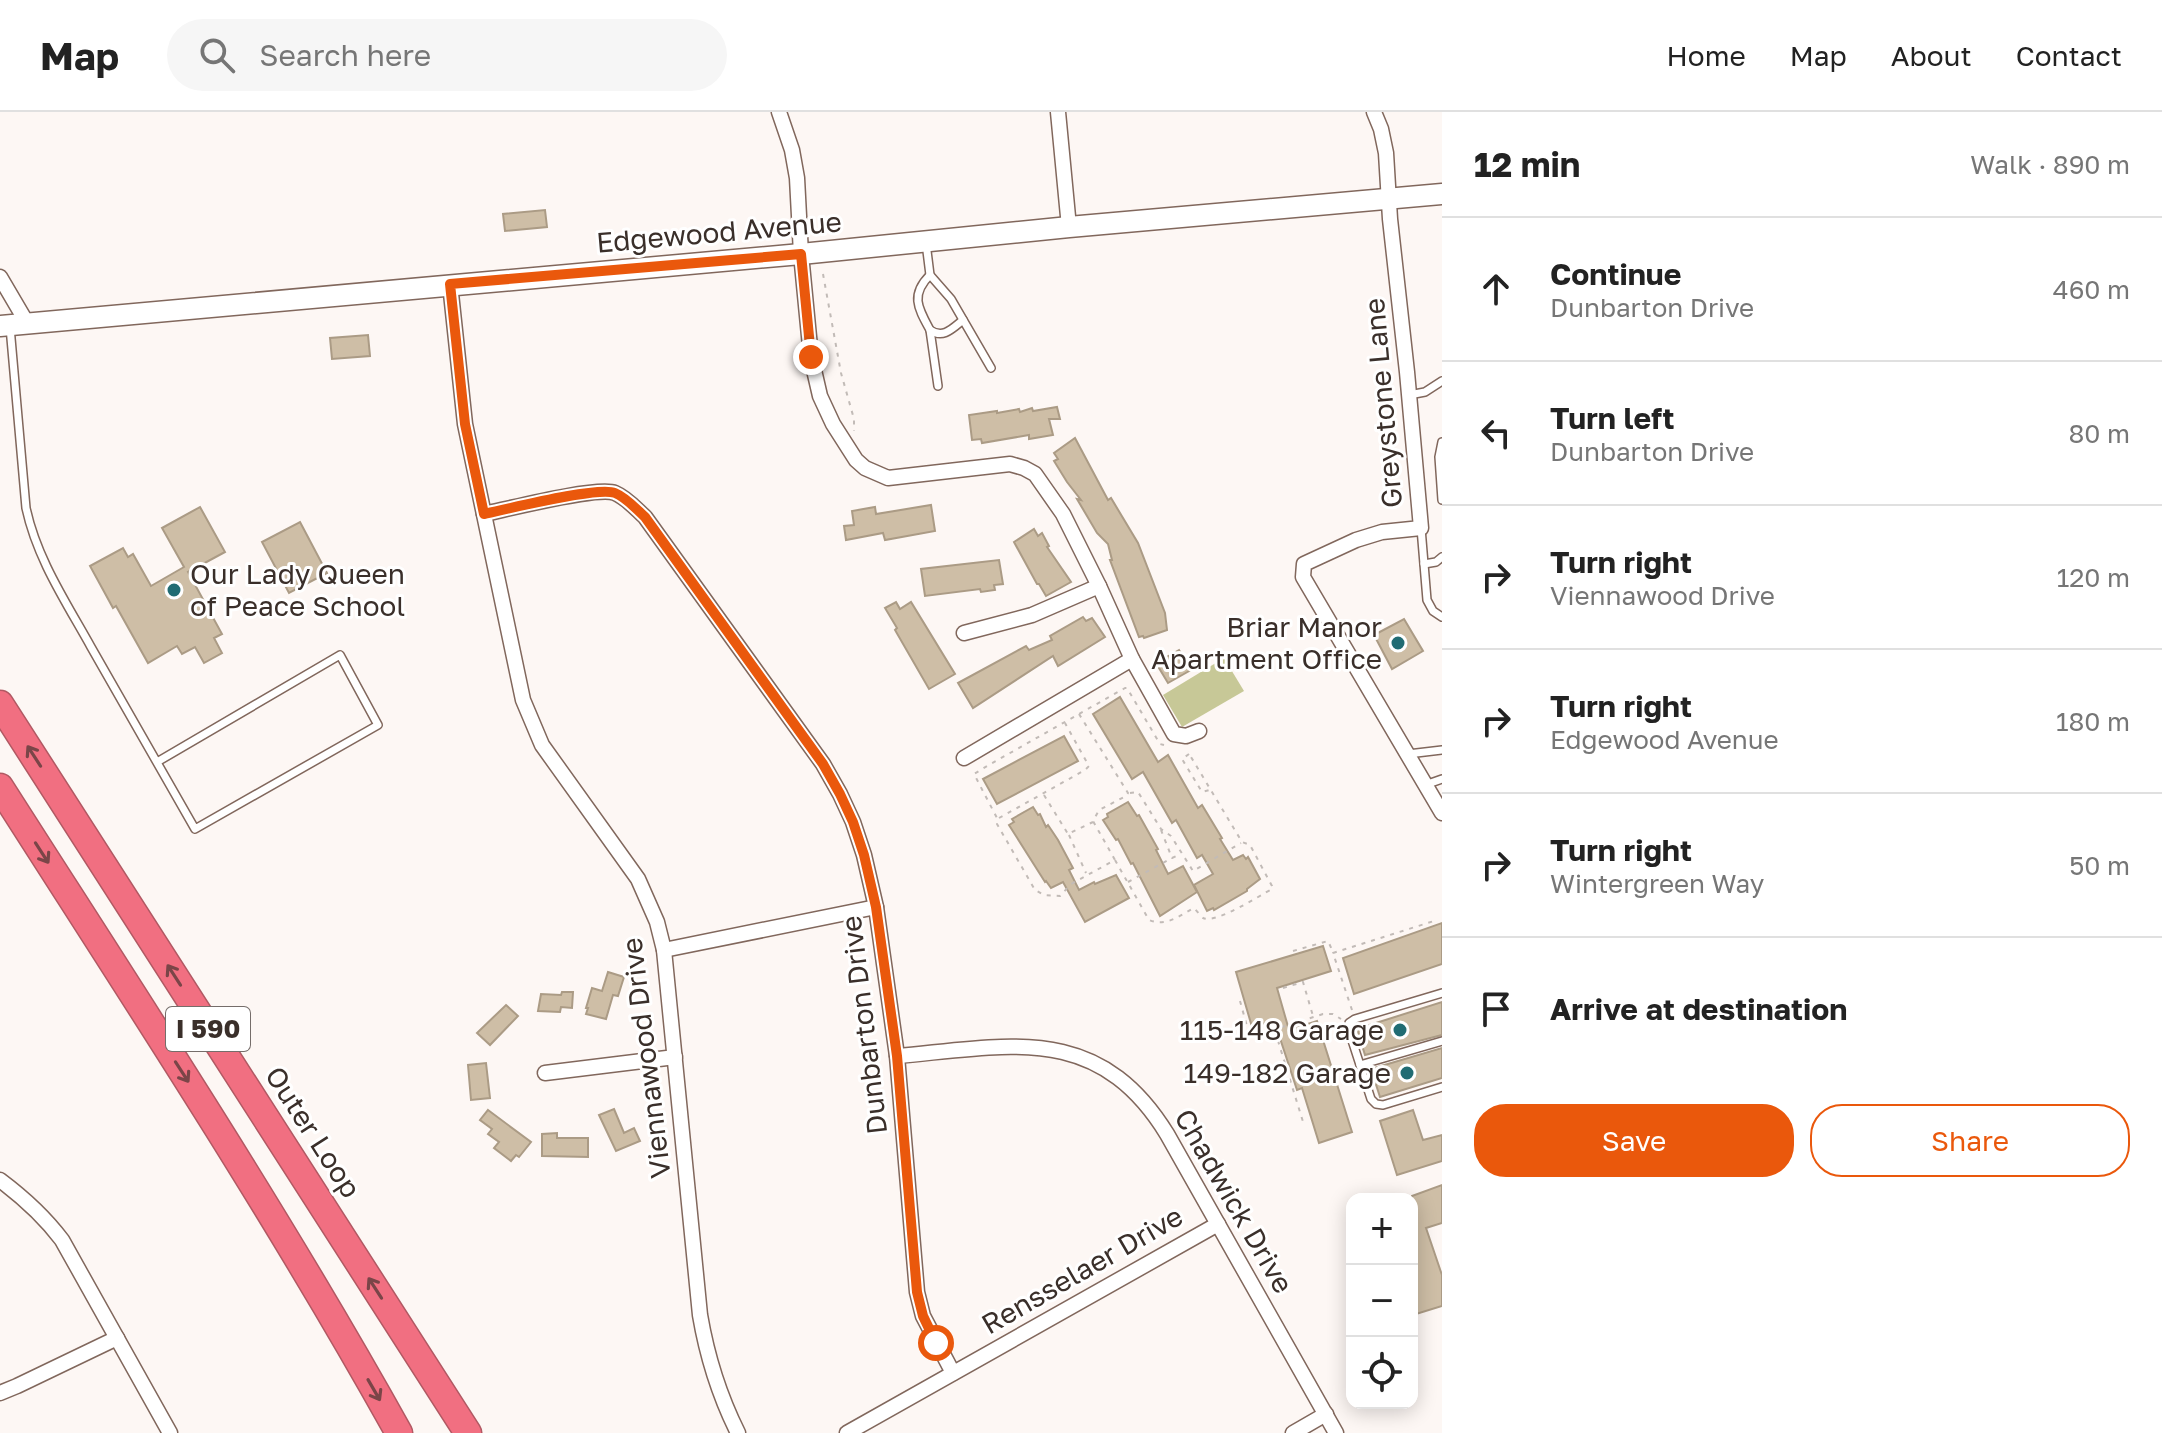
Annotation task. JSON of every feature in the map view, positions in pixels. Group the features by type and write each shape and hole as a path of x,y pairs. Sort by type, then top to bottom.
{"highway":[{"name":"Outer Loop","path":"0,704 468,1433"},
{"name":"I 590","path":"0,787 222,1135 399,1433"}],"street":[{"path":"779,112 792,150 797,178 811,357 820,396 856,460 865,468 888,478 995,464 1010,464 1035,474 1063,514 1132,659 1174,734 1186,736 1199,731"},
{"path":"1058,112 1069,227"},
{"name":"Greystone Lane","path":"1374,112 1386,153 1421,528 1382,532 1356,540 1304,564 1303,577 1442,813"},
{"name":"Edgewood Avenue","path":"12,325 1442,194"},
{"path":"0,277 12,325"},
{"name":"Viennawood Drive","path":"450,284 465,424 523,700 547,752 638,879 657,922 664,950 703,1330 720,1392 738,1433"},
{"name":"Dunbarton Drive","path":"484,514 594,491 614,492 629,502 645,517 823,764 840,794 853,822 876,907 897,1056 917,1292 923,1316 953,1373"},
{"path":"964,633 1032,615 1099,586"},
{"path":"964,758 1132,659"},
{"path":"664,950 876,907"},
{"name":"Chadwick Drive","path":"897,1056 993,1047 1030,1046 1061,1050 1093,1061 1132,1089 1157,1118 1336,1433"},
{"path":"545,1073 675,1057"},
{"path":"0,1180 45,1217 62,1240 170,1433"},
{"name":"Rensselaer Drive","path":"847,1433 1218,1224"},
{"path":"0,1393 117,1338"},
{"path":"1293,1433 1326,1414"}],"lane":[{"path":"925,241 930,275 946,292 991,368"},
{"path":"930,275 918,293 918,304 930,330 938,386"},
{"path":"930,330 941,334 949,332 963,320"},
{"path":"12,325 26,508 32,535 42,559 157,762 195,829 378,725 340,655 157,762"},
{"path":"1409,395 1425,392 1442,381"},
{"path":"1442,442 1439,457 1442,500"},
{"path":"1421,528 1427,600 1433,611 1442,617"},
{"path":"1424,564 1436,562 1442,557"},
{"path":"1407,754 1442,750"},
{"path":"1425,785 1442,779"},
{"path":"1442,993 1352,1021 1349,1031 1371,1099 1376,1104 1383,1105 1442,1087"},
{"path":"1360,1065 1442,1041"}],"path":[{"path":"823,274 841,373 854,419 854,441"},
{"path":"1115,860 1071,884 1060,896 1044,895 1035,890 997,824 974,774 1125,688 1160,744 1173,746"},
{"path":"1079,714 1128,793"},
{"path":"997,819 1089,766 1064,722"},
{"path":"1093,821 1149,920 1153,922 1168,923 1194,908 1209,919 1272,889 1274,886 1250,845 1242,842 1185,747"},
{"path":"1189,754 1182,759 1202,792 1212,789"},
{"path":"1068,834 1093,821 1099,810 1128,793 1138,792 1161,829 1172,858"},
{"path":"1043,794 1068,834 1087,875"},
{"path":"1161,829 1171,836 1193,871 1242,842"},
{"path":"1128,882 1181,854"},
{"path":"1334,953 1434,921"},
{"path":"1293,951 1328,941 1352,1021"},
{"path":"1283,988 1303,982 1313,1017"},
{"path":"1240,1001 1250,1037 1313,1017 1333,1014 1352,1021"},
{"path":"1275,1030 1304,1125"}],"green space":[{"path":"1224,658 1244,691 1182,727 1163,695"}],"building":[{"path":"545,210 547,227 505,231 503,214"},
{"path":"368,335 370,356 332,359 330,338"},
{"path":"1057,407 1060,419 1049,419 1053,435 1029,439 1029,435 982,443 981,439 972,440 969,415"},
{"path":"1075,438 1108,500 1111,498 1138,543 1165,613 1167,630 1139,637 1110,560 1108,544 1097,533 1077,499 1081,500 1054,461 1058,459 1054,453"},
{"path":"931,505 935,531 885,540 883,533 846,540 844,526 854,525 852,511 875,507 876,514"},
{"path":"200,507 225,552 188,572 222,634 214,638 222,653 204,663 195,647 182,654 177,646 148,663 90,566 123,548 128,557 133,554 151,586 184,567 162,528"},
{"path":"300,522 327,573 289,593 262,542"},
{"path":"1034,529 1038,536 1042,533 1047,547 1071,582 1046,596 1014,542"},
{"path":"999,560 1003,584 994,585 995,590 925,596 921,569"},
{"path":"896,602 900,609 911,602 955,674 929,689 885,608"},
{"path":"1083,617 1086,621 1092,618 1105,637 1058,666 1053,656 973,708 958,683 1026,646 1029,650 1052,640 1050,636"},
{"name":"Briar Manor Apartment Office","path":"1404,619 1423,651 1392,669 1374,635"},
{"path":"1179,650 1191,670 1168,683 1156,663"},
{"path":"1120,697 1158,762 1168,755 1198,808 1202,805 1233,860 1243,855 1246,859 1248,857 1260,879 1247,891 1214,910 1207,911 1194,885 1213,874 1202,855 1197,858 1176,820 1172,823 1143,772 1132,779 1093,714"},
{"path":"1064,736 1078,761 997,804 983,779"},
{"path":"1128,802 1158,849 1168,874 1183,866 1197,892 1160,916 1133,863 1103,820 1108,817 1107,814"},
{"path":"1033,807 1058,840 1073,868 1069,870 1079,890 1116,875 1129,898 1085,922 1063,882 1051,888 1045,882 1009,825 1014,822 1012,819"},
{"path":"1442,923 1442,964 1354,994 1343,958"},
{"path":"1323,946 1331,971 1277,988 1289,1030 1317,1021 1352,1132 1319,1143 1302,1088 1297,1090 1274,1020 1252,1027 1236,972"},
{"path":"608,972 624,977 618,996 613,995 606,1019 586,1014 592,988 602,991"},
{"path":"562,992 573,992 572,1008 561,1007 560,1012 538,1011 541,994 561,995"},
{"name":"115-148 Garage","path":"1442,1002 1442,1035 1365,1055 1357,1029"},
{"path":"506,1005 518,1016 490,1045 477,1033"},
{"name":"149-182 Garage","path":"1442,1048 1442,1078 1380,1097 1371,1069"},
{"path":"486,1063 490,1098 471,1100 468,1065"},
{"path":"614,1109 624,1133 634,1128 640,1141 616,1151 599,1115"},
{"path":"488,1110 531,1142 519,1157 516,1155 511,1161 494,1148 499,1142 488,1134 492,1129 480,1120"},
{"path":"1413,1110 1423,1140 1442,1135 1442,1161 1397,1175 1380,1121"},
{"path":"557,1133 557,1138 588,1138 588,1157 542,1156 542,1134"},
{"path":"1442,1185 1442,1223 1426,1228 1442,1275 1442,1306 1418,1313 1418,1265 1418,1194"}],"place":[{"name":"Our Lady Queen of Peace School","path":"174,590"},
{"name":"Briar Manor Apartment Office","path":"1398,643"},
{"name":"115-148 Garage","path":"1400,1030"},
{"name":"149-182 Garage","path":"1407,1073"}],"route":[{"path":"811,357 801,254 450,284 465,424 484,514 594,491 614,492 629,502 645,517 823,764 853,822 876,907 897,1056 917,1292 923,1316 936,1343"}]}
